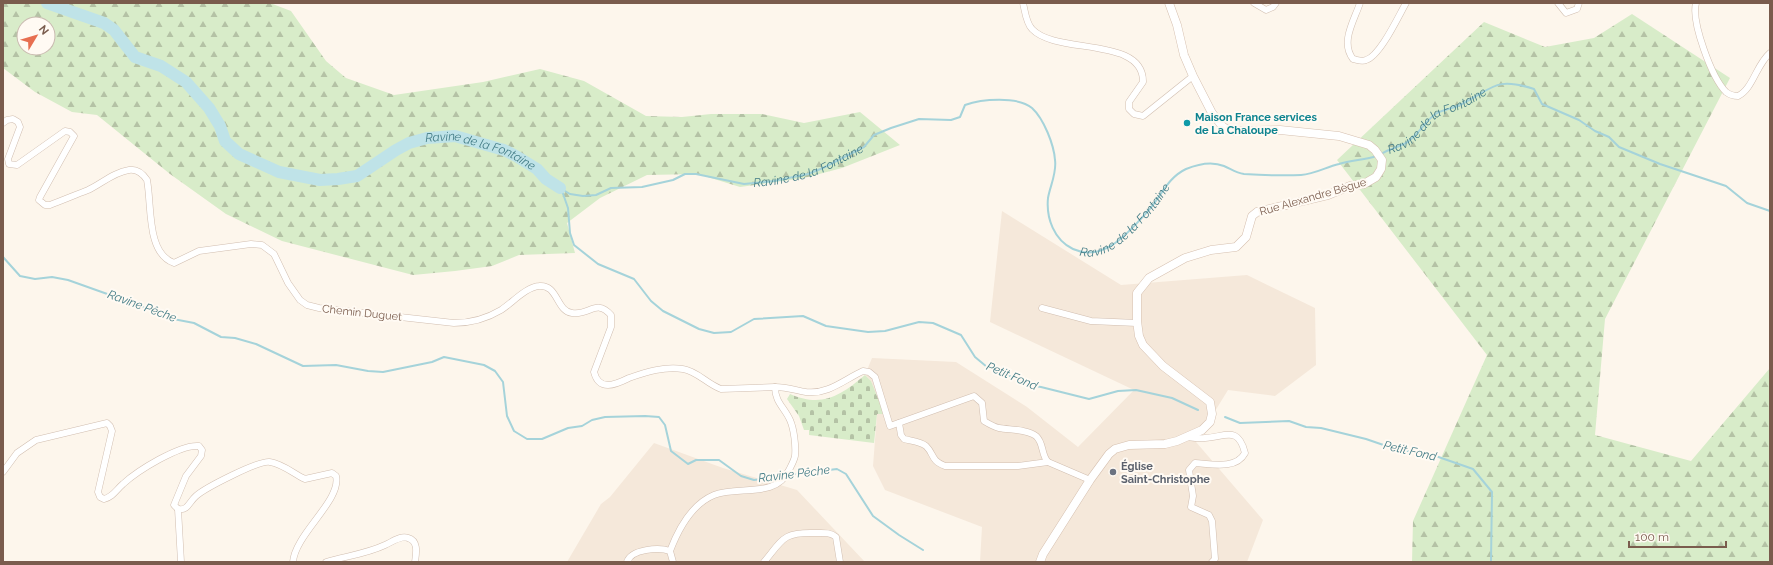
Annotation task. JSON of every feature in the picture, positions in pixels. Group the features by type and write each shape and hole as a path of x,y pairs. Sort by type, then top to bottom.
{"main road":[{"path":"1169,3 1177,25 1184,55 1193,76"},
{"name":"Rue Alexandre Bègue","path":"1040,562 1043,554 1090,480 1109,454 1115,449 1129,445 1165,444 1188,437 1202,430 1210,422 1212,414 1210,402 1148,352 1139,336 1137,324 1137,293 1148,278 1195,254 1236,247 1246,237 1252,216 1257,212 1328,195 1350,186 1364,184 1376,177 1382,169 1382,160 1375,150 1369,145 1360,142 1316,133 1280,130 1231,131 1223,126 1212,113 1193,76"}],"street":[{"path":"1023,3 1029,26 1043,36 1066,44 1122,52 1136,63 1143,74 1143,82 1129,102 1129,109 1134,114 1143,116 1193,76"},
{"path":"1254,3 1266,10 1273,7 1276,3"},
{"path":"1360,3 1347,39 1347,47 1354,59 1360,61 1365,61 1377,52 1406,3"},
{"path":"1558,3 1566,13 1577,9 1579,3"},
{"path":"1696,3 1695,8 1699,33 1718,80 1729,94 1738,96 1745,92 1762,61 1770,53"},
{"name":"Chemin Duguet","path":"3,123 7,120 14,119 18,122 20,127 8,159 9,164 12,166 17,165 65,131 70,132 74,136 40,197 39,200 45,206 87,190 119,173 130,170 138,171 143,175 148,180 154,238 158,251 167,261 174,264 199,251 251,244 262,245 274,254 288,283 300,300 307,305 319,308 454,323 467,323 481,320 500,310 529,290 538,286 546,286 554,292 563,308 571,313 578,314 600,306 606,309 611,315 611,327 594,372 598,382 604,385 610,385 644,373 661,369 683,369 692,372 714,387 721,389 775,387"},
{"path":"1042,308 1091,320 1137,324"},
{"path":"673,562 670,551 680,529 704,500 723,492 775,486 783,480 787,474 795,458 791,421 778,402 775,395 775,387 785,387 806,392 821,391 839,385 864,371 869,372 875,377 890,426 974,396 982,403 984,421 997,428 1029,432 1036,436 1040,441 1044,458 1048,462 1090,480"},
{"path":"3,472 17,453 36,440 107,423 112,431 98,492 100,497 104,499 110,498 134,475 164,457 194,446 199,446 202,450 201,456 192,466 174,505 178,510 181,562"},
{"path":"899,423 901,435 904,439 927,447 936,462 945,466 1018,466 1048,462"},
{"path":"1188,437 1205,438 1226,433 1236,436 1243,444 1245,453 1242,459 1232,463 1195,463 1189,470 1193,496 1191,507 1208,514 1212,522 1215,559 1212,562"},
{"path":"178,510 183,510 188,507 194,497 204,490 263,462 279,465 305,480 332,473 336,476 337,480 331,497 320,517 305,533 293,562"},
{"path":"764,562 785,537 791,533 799,532 832,533 836,537 840,562"},
{"path":"326,562 377,549 401,538 407,537 413,540 416,547 415,562"},
{"path":"627,562 630,555 636,552 664,549 670,551"}],"shaded area":[{"path":"1002,211 1121,285 1247,275 1315,308 1316,365 1275,396 1228,390 1196,442 1263,520 1247,562 980,562 982,527 885,490 873,466 877,393 875,394 871,381 865,375 872,358 956,362 1027,407 1078,447 1134,390 990,322"},
{"path":"654,443 723,468 797,490 865,562 567,562 601,504 610,497"}],"green space":[{"path":"3,3 270,3 291,11 326,61 346,78 394,95 483,82 540,69 584,81 646,116 682,117 711,114 762,114 804,123 860,112 900,145 842,168 804,178 740,187 698,174 647,175 600,198 567,223 575,253 519,255 492,266 413,275 282,241 226,214 170,174 97,115 72,112 35,92 3,68"},
{"path":"1632,14 1730,78 1605,319 1595,435 1691,461 1770,368 1770,562 1412,562 1413,521 1487,355 1337,160 1484,22 1545,47 1594,38"},
{"path":"865,375 871,381 884,414 877,414 874,443 809,435 809,430 804,430 799,416 787,399 790,394 812,400 830,398 847,389"}],"waterway":[{"name":"Ravine de la Fontaine","path":"47,3 104,23 114,30 135,57 161,66 186,82 209,108 220,126 225,141 239,154 279,172 320,180 357,176 409,143 427,138 455,136 504,150 537,169 546,179 560,188"},
{"name":"Ravine de la Fontaine","path":"1381,154 1409,141 1428,120 1437,113 1460,105 1494,86 1502,84 1521,85 1534,89 1542,104 1579,120 1595,131 1609,137 1619,147 1660,164 1726,186 1747,203 1770,211"},
{"name":"Ravine de la Fontaine","path":"560,188 570,194 583,196 596,195 611,188 642,187 673,180 685,174 696,174 744,184 774,181 808,174 823,168 864,147 874,135 891,128 919,119 951,120 960,117 965,105 980,101 1009,100 1026,104 1032,108 1041,119 1050,140 1055,165 1048,198 1048,213 1056,234 1066,245 1073,249 1084,252 1095,252 1105,249 1124,236 1153,206 1174,177 1191,167 1205,164 1219,164 1244,174 1301,175 1334,165 1377,156"},
{"name":"Petit Fond","path":"561,188 568,208 570,233 574,245 598,264 634,279 651,301 663,311 699,329 714,333 731,332 754,319 803,316 826,326 868,332 885,331 919,322 933,323 961,335 975,357 987,367 1018,379 1028,385 1089,399 1118,391 1136,390 1172,398 1198,410"},
{"name":"Ravine Pêche","path":"3,257 20,276 35,279 52,277 68,280 141,306 168,318 194,323 221,337 235,338 256,344 303,366 336,365 368,371 383,372 432,362 444,357 484,365 495,371 503,382 507,416 514,431 527,439 542,439 568,428 582,426 592,420 605,417 659,417 665,425 671,451 688,464 696,460 719,460 741,476 754,480 784,476"},
{"name":"Petit Fond","path":"1225,417 1240,423 1289,421 1306,427 1321,428 1366,439 1398,450 1427,453 1473,469 1492,492 1491,562"},
{"name":"Ravine Pêche","path":"788,475 837,469 846,474 873,516 923,550"}],"place":[{"name":"Maison France services de La Chaloupe","path":"1187,123"},
{"name":"Église Saint-Christophe","path":"1113,472"}]}
